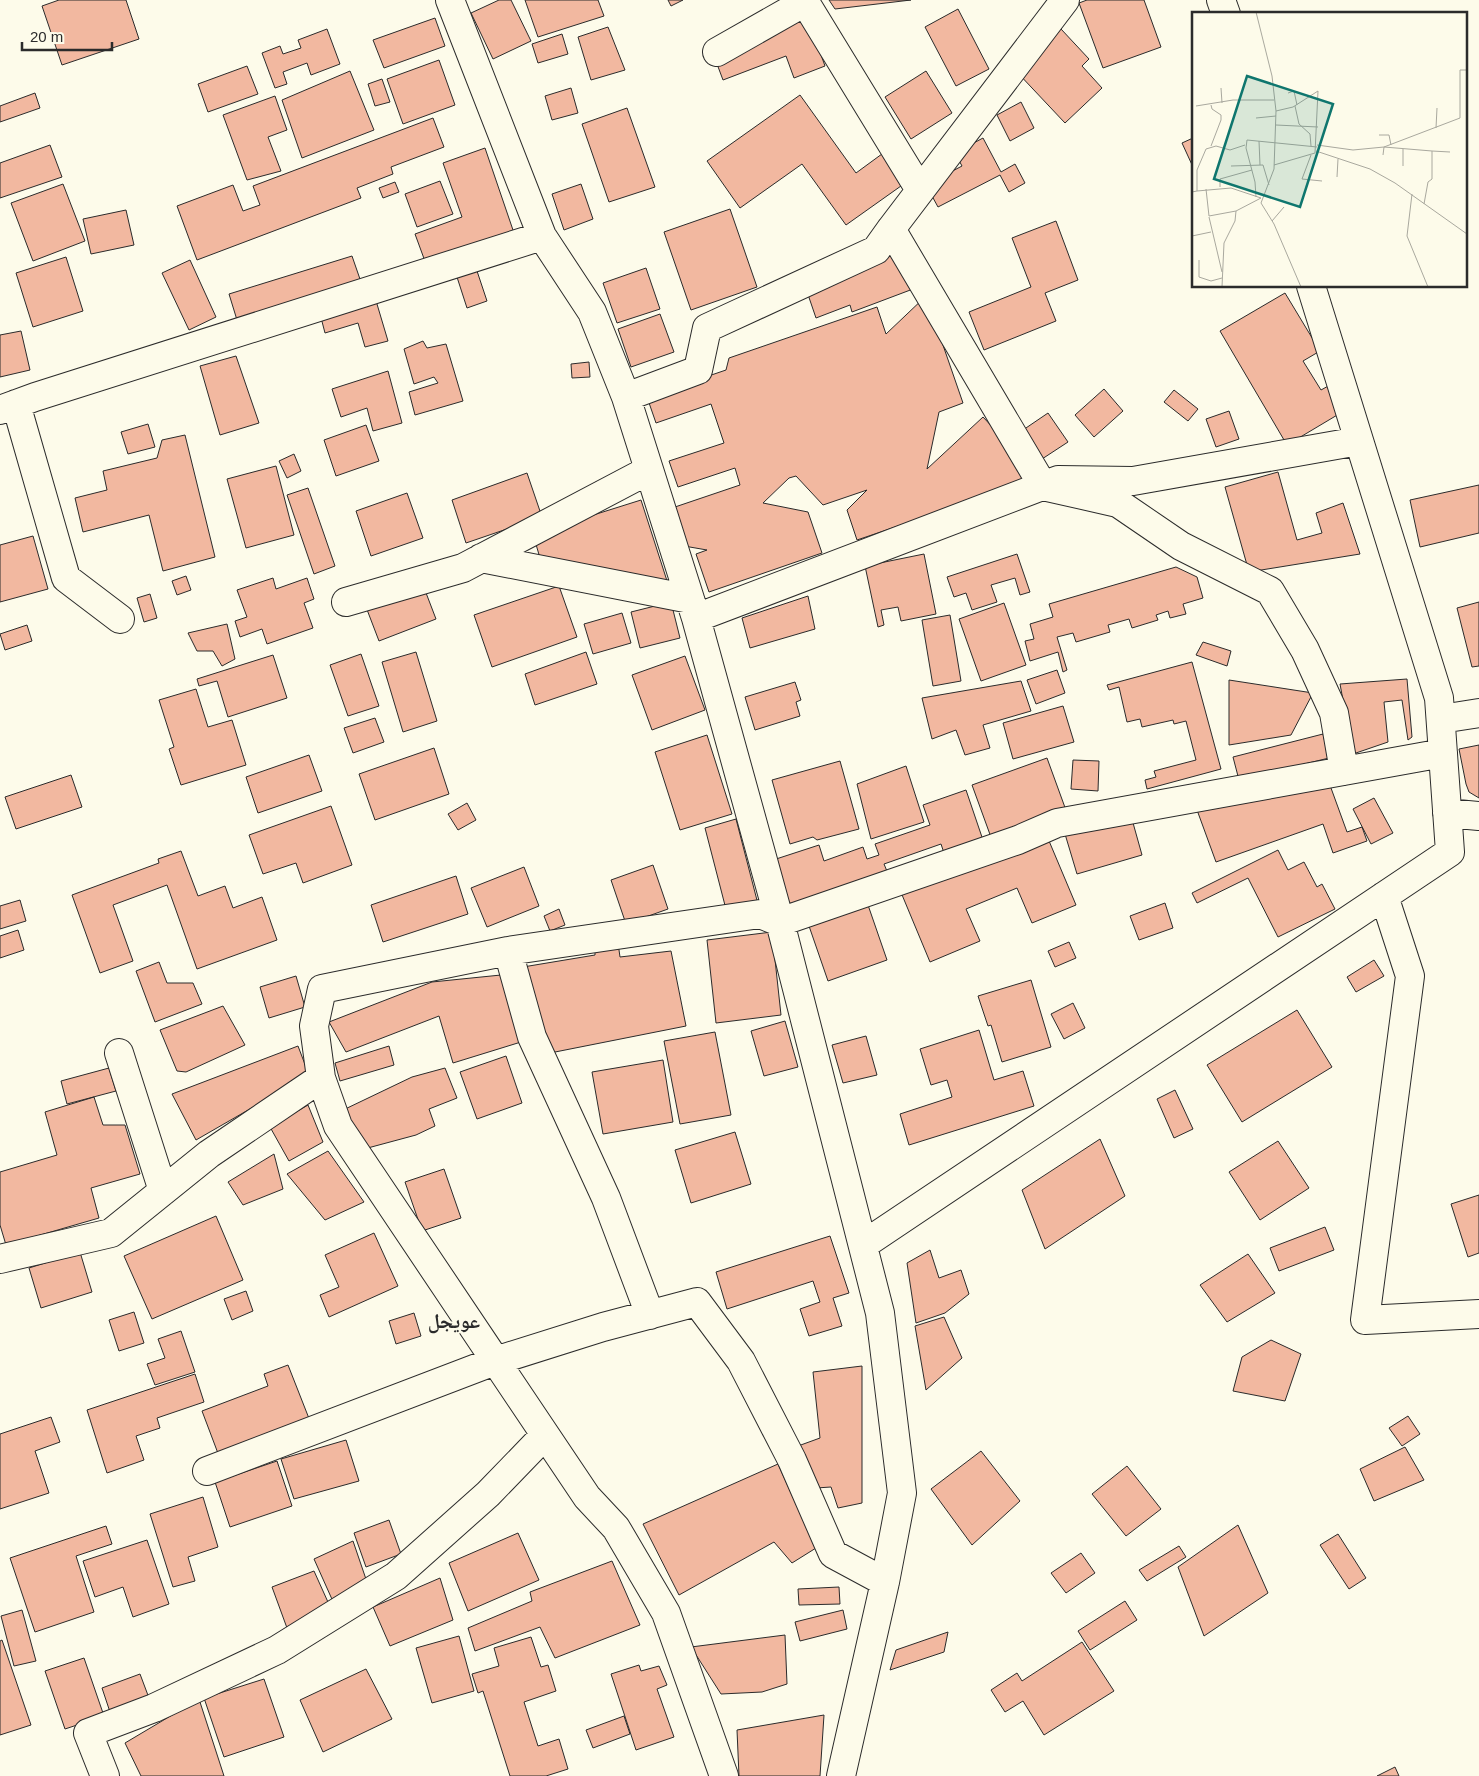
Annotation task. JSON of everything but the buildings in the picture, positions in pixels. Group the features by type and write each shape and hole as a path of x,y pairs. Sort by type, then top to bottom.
{"street":[{"path":"450,0 542,236 592,312 626,397 693,609 780,922 880,1313 902,1493 885,1582 841,1776"},
{"path":"626,397 698,370 707,328 876,250 1065,0"},
{"path":"1221,0 1225,12"},
{"path":"717,52 805,2 920,190"},
{"path":"891,229 1042,486 1118,503 1181,546 1270,591 1306,650 1334,713 1344,771"},
{"path":"120,619 66,578 8,407 542,236"},
{"path":"863,1245 1450,852 1439,698 1312,288"},
{"path":"481,558 693,609 1058,480 1133,482 1359,440"},
{"path":"346,602 463,568 649,470"},
{"path":"1440,719 1479,713"},
{"path":"724,1776 666,1614 616,1528 587,1497 338,1126 322,1078 314,1026 322,989 508,951 760,914 780,922 1018,840 1057,823 1443,753"},
{"path":"1447,813 1479,816"},
{"path":"1384,896 1410,976 1365,1320 1479,1314"},
{"path":"508,951 532,1037 606,1198 650,1315"},
{"path":"119,1054 163,1191"},
{"path":"0,1259 112,1233 209,1154 322,1078"},
{"path":"207,1471 496,1361 698,1302 741,1361 792,1460 833,1554 885,1582"},
{"path":"105,1776 88,1734 154,1708 278,1650 396,1576 488,1494 545,1435"}],"district":[{"name":"عويجل","path":"454,1321"}]}
